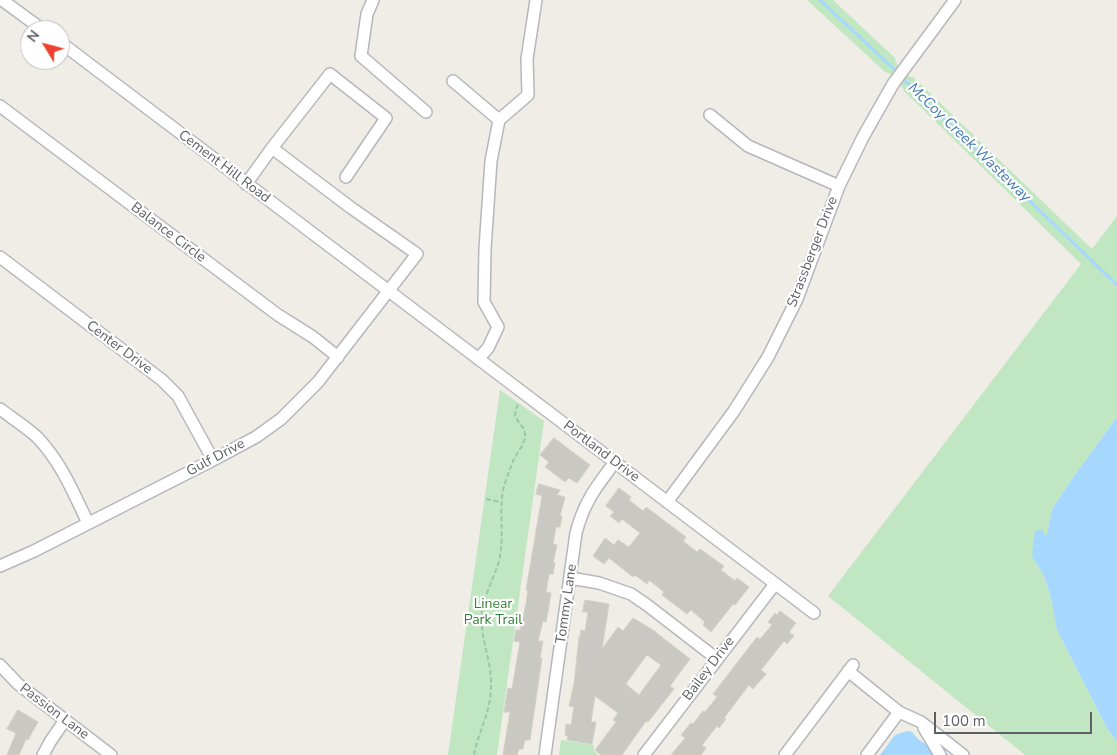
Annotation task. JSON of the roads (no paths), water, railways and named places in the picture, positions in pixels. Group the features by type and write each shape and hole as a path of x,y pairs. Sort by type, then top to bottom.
{"street":[{"path":"2,0 29,20"},
{"path":"373,0 367,14 361,56 426,112"},
{"path":"478,359 488,348 498,327 484,302 484,249 491,161 499,120 528,95 527,59 536,0"},
{"name":"Strassberger Drive","path":"667,502 734,411 768,358 797,299 839,186 863,137 893,84 955,0"},
{"name":"Cement Hill Road","path":"70,50 388,292"},
{"path":"246,184 330,74 386,118 346,177"},
{"path":"453,81 499,120"},
{"name":"Balance Circle","path":"0,106 338,357"},
{"path":"710,115 748,146 839,186"},
{"name":"Gulf Drive","path":"0,566 34,551 213,460 256,437 281,419 318,382 417,254 350,207 272,148"},
{"name":"Center Drive","path":"0,257 162,380 178,396 213,460"},
{"name":"Portland Drive","path":"388,292 814,613"},
{"path":"0,409 36,436 50,453 63,470 88,523"},
{"name":"Tommy Lane","path":"545,755 576,533 585,506 595,488 615,462"},
{"path":"570,578 600,583 631,594 717,659"},
{"name":"Bailey Drive","path":"644,755 775,584"},
{"name":"Passion Lane","path":"0,665 18,684 111,755"},
{"path":"785,755 851,668 899,712 921,722 963,755"},
{"path":"867,755 899,712"},
{"path":"43,755 66,720"},
{"path":"921,722 940,755"}],"water":[{"path":"1117,417 1117,741 1108,730 1057,630 1051,598 1044,576 1032,556 1035,531 1042,529 1045,536 1047,534 1052,509"},
{"path":"907,731 912,732 918,739 934,750 939,747 949,755 880,755 895,735"}],"waterway":[{"name":"McCoy Creek Wasteway","path":"820,0 898,73"},
{"name":"McCoy Creek Wasteway","path":"902,78 1117,285"}],"park label":[{"name":"Linear Park Trail","path":"493,614"}]}
